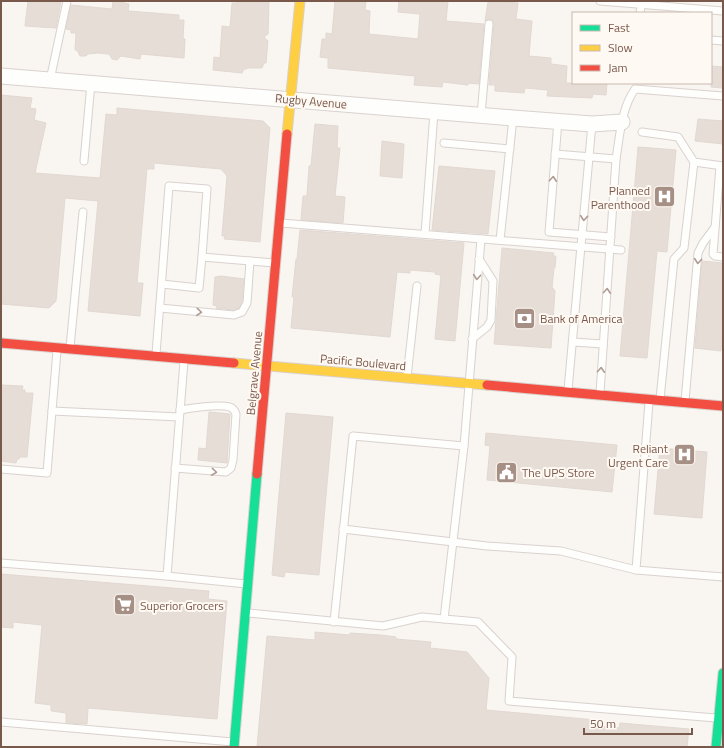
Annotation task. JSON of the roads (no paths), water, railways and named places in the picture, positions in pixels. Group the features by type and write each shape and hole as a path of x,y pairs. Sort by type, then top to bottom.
{"main road":[{"name":"Belgrave Avenue","path":"235,745 279,222 300,1"},
{"name":"Pacific Boulevard","path":"1,343 723,406"},
{"path":"716,747 723,673"}],"street":[{"name":"Rugby Avenue","path":"1,76 592,124 622,122"}],"lane":[{"path":"50,80 67,1"},
{"path":"600,1 688,4 723,11"},
{"path":"481,115 489,24"},
{"path":"712,40 723,41"},
{"path":"84,161 91,83"},
{"path":"600,395 616,158 622,122 628,99 635,90 723,96"},
{"path":"425,234 434,112"},
{"path":"500,240 513,118"},
{"path":"558,121 549,232 611,237"},
{"path":"568,392 592,124"},
{"path":"642,132 678,137 694,162 684,248 674,259 659,401"},
{"path":"444,143 510,149"},
{"path":"555,154 616,158"},
{"path":"694,162 722,166 713,254 715,256 723,257"},
{"path":"156,356 169,186 207,189 200,288 162,284"},
{"path":"70,349 83,212"},
{"path":"279,222 621,250"},
{"path":"685,403 698,253 702,242 715,227"},
{"path":"444,618 464,446 480,238"},
{"path":"202,257 276,263"},
{"path":"472,339 487,327 491,320 493,281 479,259"},
{"path":"160,308 234,315 242,312 247,303 250,261"},
{"path":"407,378 417,286"},
{"path":"573,342 603,344"},
{"path":"1,469 46,473 58,348"},
{"path":"167,576 184,358"},
{"path":"636,570 649,400"},
{"path":"175,468 226,472 231,468 233,460 236,414 231,407 216,406 180,410"},
{"path":"52,410 179,417"},
{"path":"334,622 353,436 464,446"},
{"path":"343,529 406,535 452,542 561,551 636,570 723,577"},
{"path":"1,563 248,584"},
{"path":"246,613 383,626 422,617 478,622 512,657 508,701 719,719"},
{"path":"1,722 235,745"}],"place":[{"name":"Planned Parenthood","path":"665,197"},
{"name":"Bank of America","path":"525,318"},
{"name":"Reliant Urgent Care","path":"684,455"},
{"name":"The UPS Store","path":"506,472"},
{"name":"Superior Grocers","path":"125,605"}]}
